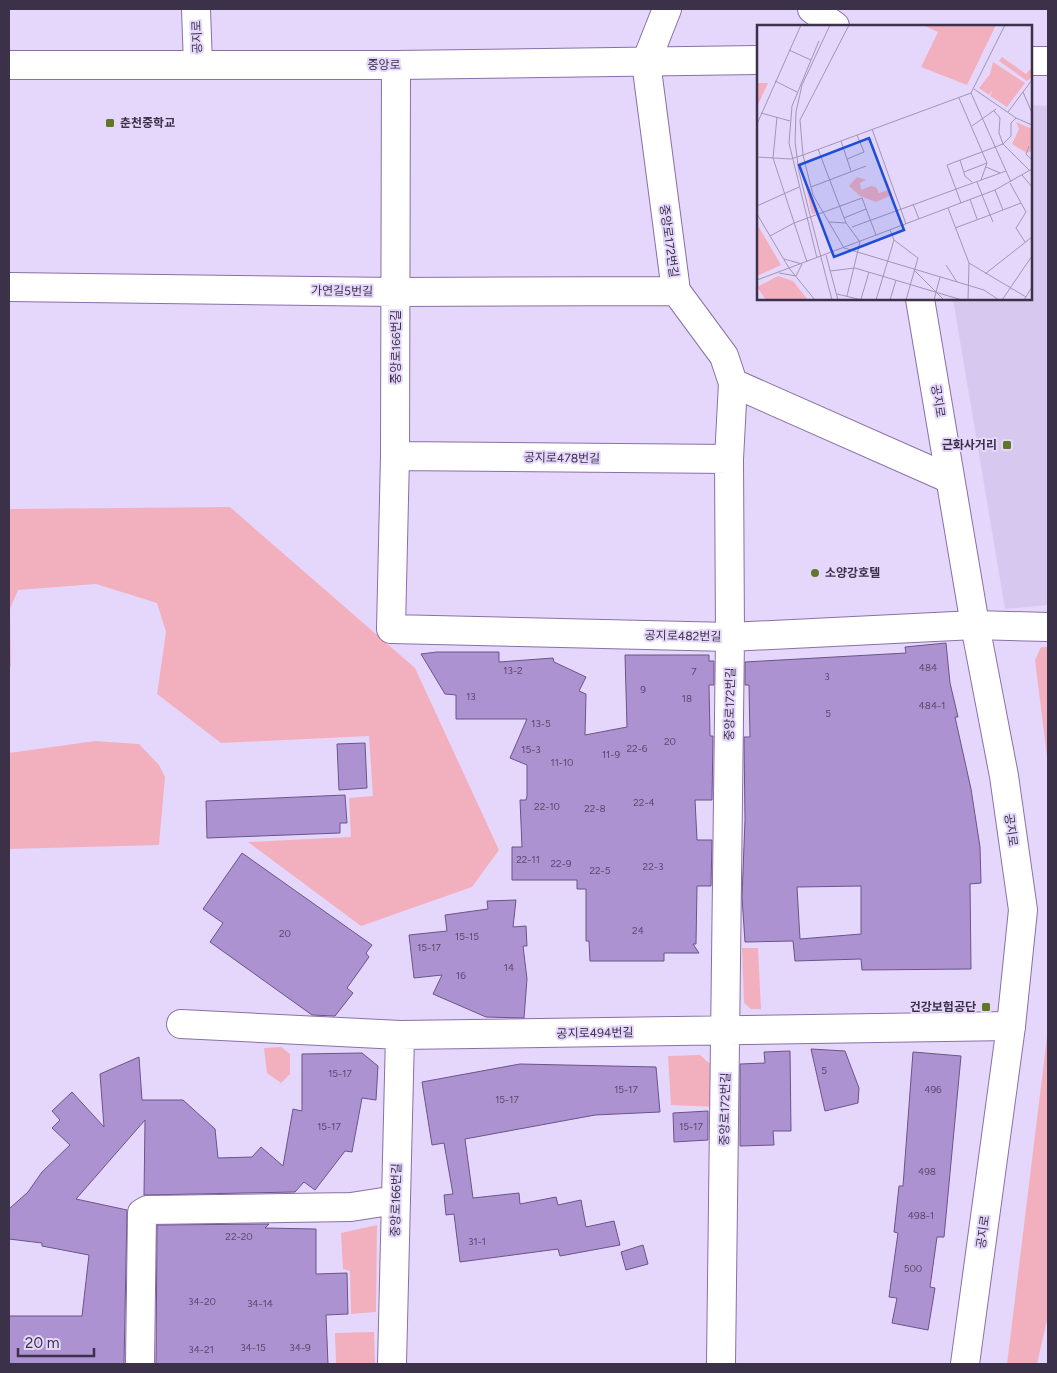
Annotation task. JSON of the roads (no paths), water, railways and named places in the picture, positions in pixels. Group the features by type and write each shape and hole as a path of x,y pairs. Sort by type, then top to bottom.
{"street":[{"name":"공지로","path":"196,9 198,65"},
{"path":"646,62 667,9"},
{"path":"812,9 834,25"},
{"name":"중앙로","path":"9,65 396,66 757,60"},
{"path":"1032,61 1048,61"},
{"name":"중앙로172번길","path":"646,62 676,291 724,356 733,384 729,460 730,637 727,1031 721,1364"},
{"name":"중앙로166번길","path":"391,629 396,456 396,66"},
{"name":"가연길5번길","path":"9,287 396,292 676,291"},
{"name":"공지로","path":"920,300 975,625 1004,776 1023,910 1011,1026 965,1364"},
{"path":"733,384 950,479"},
{"name":"공지로478번길","path":"396,456 729,460"},
{"name":"공지로482번길","path":"391,629 730,637 975,625 1048,627"},
{"name":"공지로494번길","path":"180,1024 400,1035 1011,1026"},
{"name":"중앙로166번길","path":"392,1364 400,1035"},
{"path":"140,1364 142,1214 147,1210 352,1207 396,1200"}],"place":[{"name":"춘천중학교","path":"110,123"},
{"name":"근화사거리","path":"1007,445"},
{"name":"소양강호텔","path":"815,573"},
{"name":"건강보험공단","path":"986,1007"}]}
